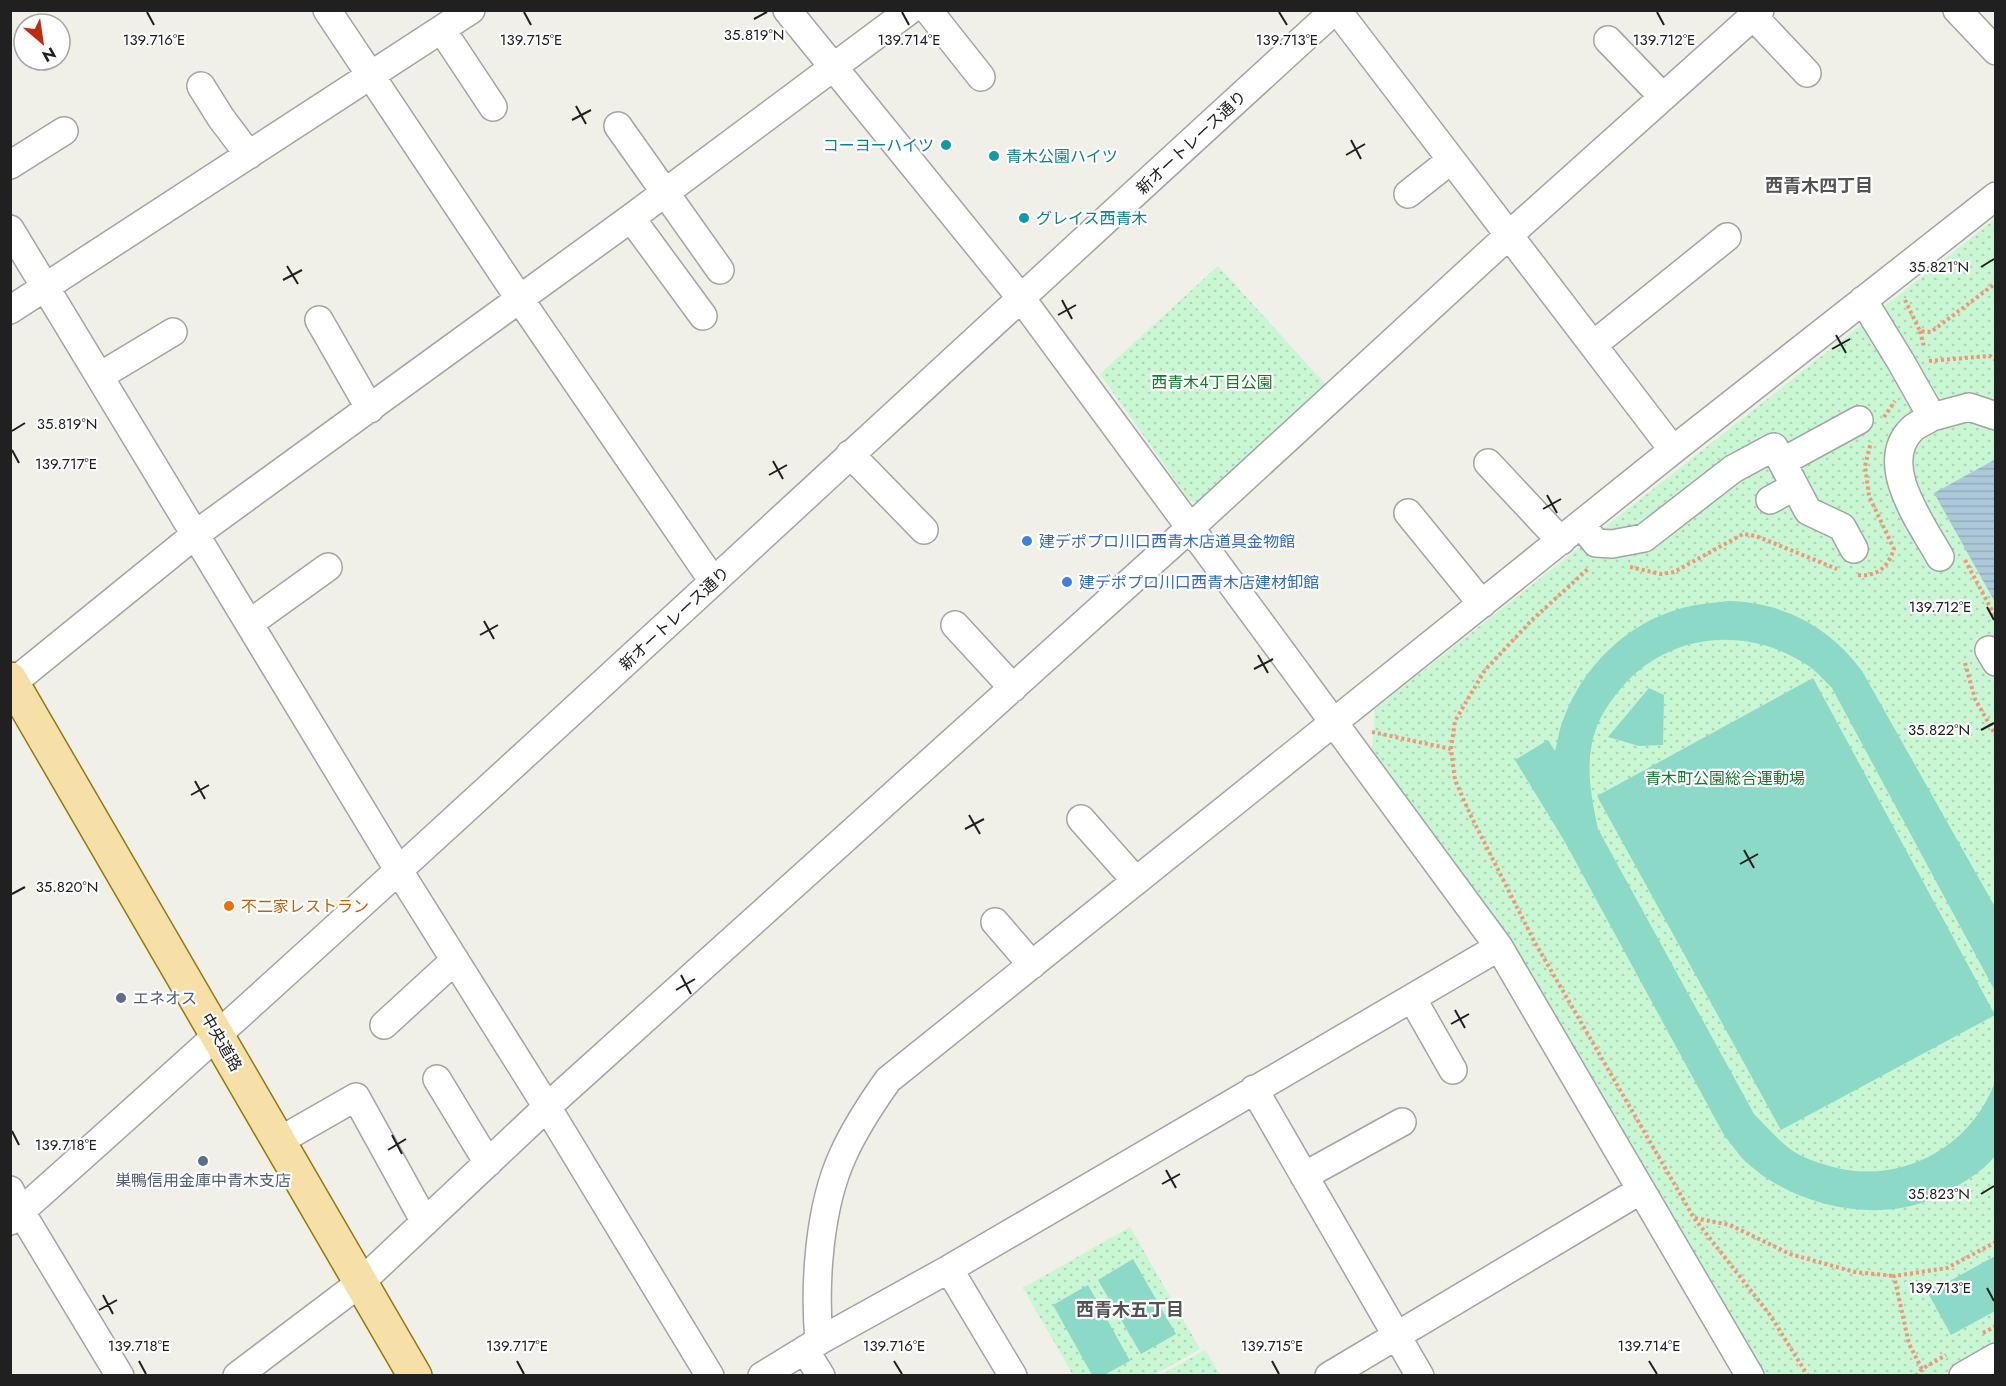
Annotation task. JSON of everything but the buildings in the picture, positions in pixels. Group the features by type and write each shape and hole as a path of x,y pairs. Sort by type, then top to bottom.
{"main road":[{"name":"中央道路","path":"11,682 415,1376"}],"street":[{"path":"327,10 519,298 714,581"},
{"path":"10,310 471,10"},
{"path":"788,10 1021,298 1499,947 1750,1376"},
{"path":"11,682 196,534 631,218 910,10"},
{"path":"928,10 981,77"},
{"path":"1336,10 1673,450"},
{"name":"新オートレース通り","path":"14,1208 218,1035 399,871 850,454 1336,10"},
{"path":"1957,10 1995,48"},
{"path":"237,1376 360,1283 547,1107 1190,528 1509,235 1756,13 1807,73"},
{"path":"442,30 493,107"},
{"path":"1608,40 1663,97"},
{"path":"201,86 221,118 249,155"},
{"path":"618,126 720,270"},
{"path":"10,165 64,131"},
{"path":"1408,194 1451,160"},
{"path":"821,1376 812,1345 824,1210 842,1156 863,1114 888,1080 1673,450 1995,196"},
{"path":"631,218 703,316"},
{"path":"10,229 399,871 547,1107 710,1376"},
{"path":"1593,345 1727,237"},
{"path":"1863,300 1932,417"},
{"path":"319,320 370,409"},
{"path":"100,376 173,332"},
{"path":"1951,556 1903,490 1898,465 1901,448 1912,429 1932,417 1969,407 1995,416"},
{"path":"1782,462 1871,426"},
{"path":"1488,463 1571,532 1596,543 1612,544 1644,538 1733,469 1774,447 1808,510 1842,527 1848,565"},
{"path":"850,454 924,530"},
{"path":"1770,500 1795,486"},
{"path":"1408,513 1482,604"},
{"path":"250,623 328,567"},
{"path":"955,626 1013,688"},
{"path":"1081,819 1136,881"},
{"path":"995,922 1032,965"},
{"path":"762,1376 1499,947"},
{"path":"384,1025 455,960"},
{"path":"1412,998 1453,1070"},
{"path":"437,1078 488,1163"},
{"path":"1254,1089 1420,1376"},
{"path":"279,1140 356,1097 425,1222"},
{"path":"1304,1176 1402,1122"},
{"path":"1329,1376 1641,1190"},
{"path":"14,1208 120,1376"},
{"path":"949,1269 1013,1376"},
{"path":"1963,1376 1995,1357"}],"path":[{"path":"1901,272 1908,282 1904,298 1920,331 1924,351"},
{"path":"1920,331 1931,332 1995,283"},
{"path":"1626,566 1661,574 1674,572 1743,534 1848,565 1867,576 1881,571 1890,560 1894,549 1869,496 1866,466 1871,426 1927,361 1990,356 1995,360"},
{"path":"1951,556 1995,618"},
{"path":"1595,565 1588,568 1532,620 1485,670 1455,721 1451,749 1455,780 1528,932 1694,1218 1770,1315 1808,1376"},
{"path":"1983,657 1975,699 1995,736"},
{"path":"1333,723 1451,749"},
{"path":"1694,1218 1730,1225 1790,1254 1855,1272 1894,1276 1947,1268 1995,1242"},
{"path":"1894,1276 1909,1344 1922,1369"}],"green space":[{"name":"青木町公園総合運動場","path":"1995,219 1995,1344 1942,1375 1764,1375 1505,935 1372,751 1375,709"},
{"name":"西青木4丁目公園","path":"1218,266 1326,385 1204,503 1190,501 1100,374"},
{"path":"1728,601 1768,606 1804,620 1835,642 1862,671 1995,907 1995,991 1832,688 1809,666 1786,653 1736,640 1711,640 1687,645 1663,654 1642,668 1622,687 1607,707 1592,741 1590,779 1598,829 1754,1114 1795,1152 1833,1167 1858,1171 1883,1171 1907,1165 1930,1156 1951,1143 1969,1126 1984,1105 1995,1082 1995,1156 1972,1177 1956,1187 1915,1205 1880,1210 1836,1206 1815,1201 1775,1183 1741,1157 1724,1135 1565,842 1515,760 1548,740 1555,751 1563,720 1582,682 1609,649 1625,636 1643,624 1682,608"},
{"path":"1813,678 1995,1015 1781,1130 1597,796"},
{"path":"1649,688 1664,695 1663,745 1639,746 1608,737"},
{"path":"1130,1227 1200,1349 1154,1375 1073,1375 1023,1288"},
{"path":"1995,1256 1995,1311 1951,1335 1928,1293"},
{"path":"1133,1259 1176,1334 1141,1354 1098,1280"},
{"path":"1088,1285 1130,1361 1104,1375 1092,1375 1053,1305"},
{"path":"1205,1350 1220,1375 1161,1375"}],"water":[{"path":"1994,460 1996,463 1995,602 1934,493"}],"place":[{"name":"コーヨーハイツ","path":"946,145"},
{"name":"青木公園ハイツ","path":"994,156"},
{"name":"グレイス西青木","path":"1024,218"},
{"name":"建デポプロ川口西青木店道具金物館","path":"1027,541"},
{"name":"建デポプロ川口西青木店建材卸館","path":"1067,582"},
{"name":"不二家レストラン","path":"229,906"},
{"name":"エネオス","path":"121,998"},
{"name":"巣鴨信用金庫中青木支店","path":"203,1161"}],"district":[{"name":"西青木四丁目","path":"1819,186"},
{"name":"西青木五丁目","path":"1130,1310"}]}
